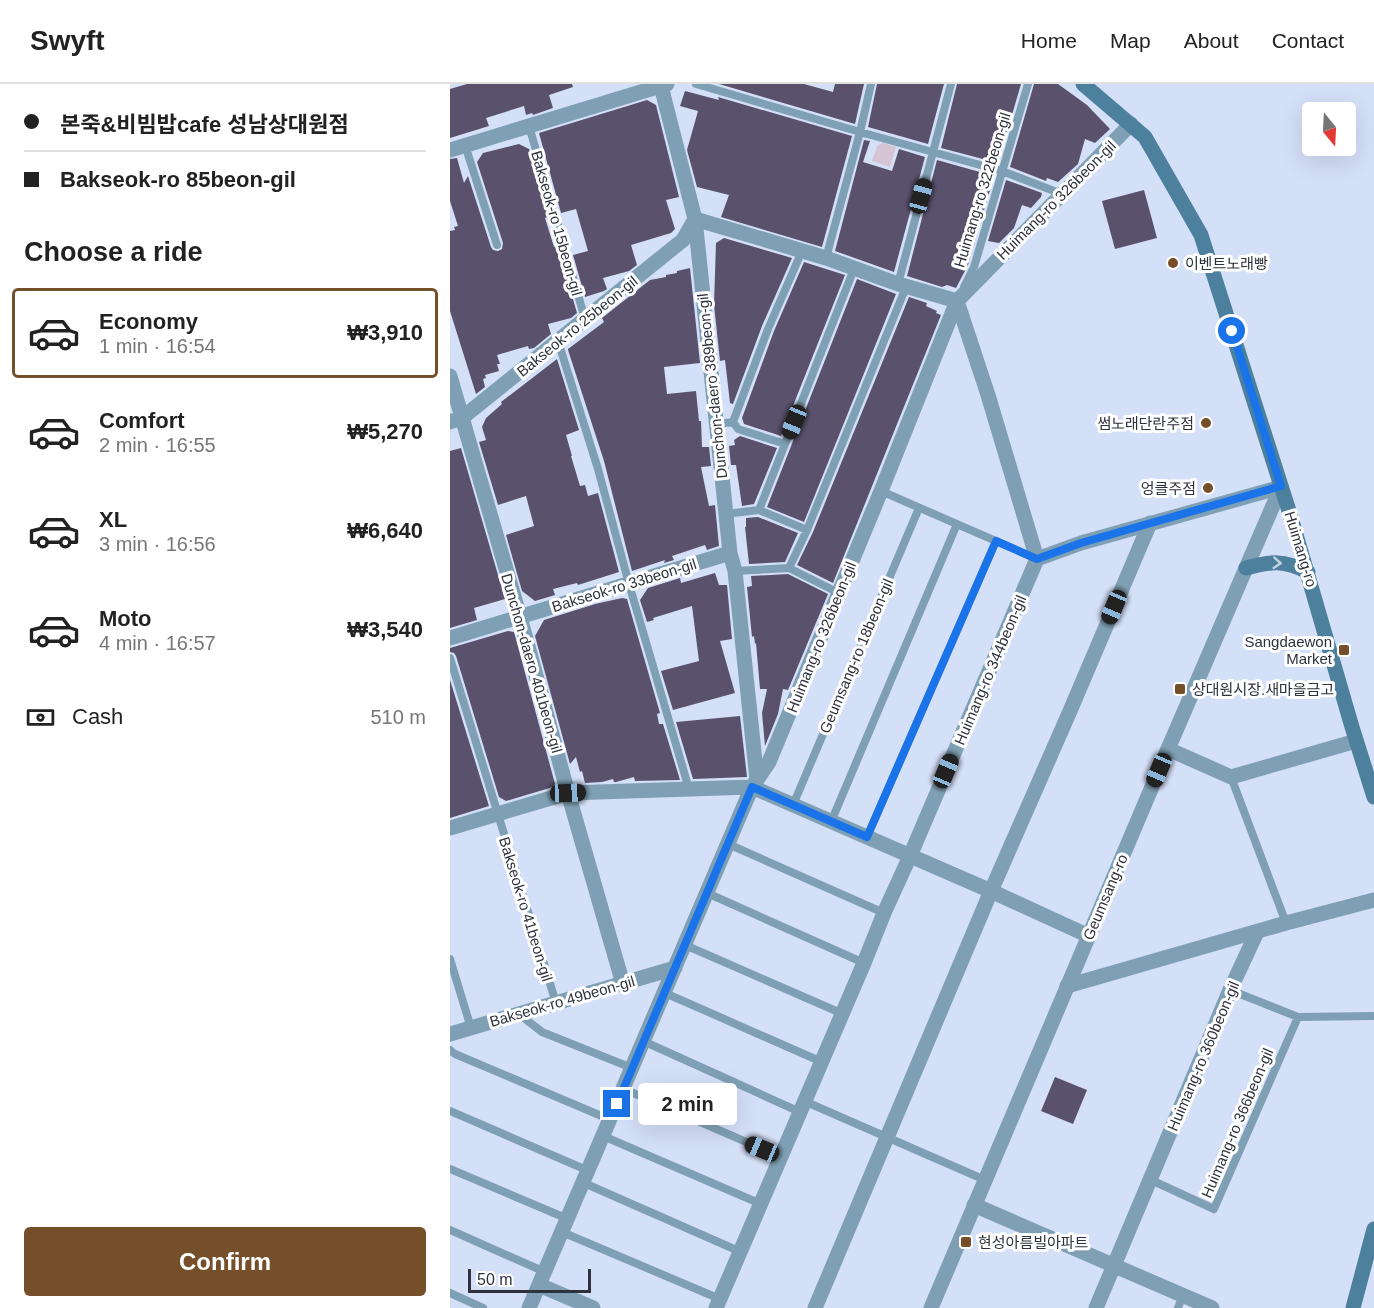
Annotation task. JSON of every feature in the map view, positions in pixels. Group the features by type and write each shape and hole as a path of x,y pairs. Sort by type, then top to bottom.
{"main road":[{"name":"Huimang-ro","path":"1083,84 1145,137 1201,235 1308,572 1374,797"},
{"path":"1246,568 1268,562 1282,562 1308,572"},
{"path":"1353,1308 1374,1229"}],"street":[{"path":"457,147 663,85"},
{"name":"Dunchon-daero 389beon-gil","path":"663,85 695,219 725,514 730,553 735,571 754,783"},
{"name":"Huimang-ro 326beon-gil","path":"529,1308 754,783 769,762 957,301 1131,124"},
{"path":"695,219 826,258 902,285 957,301 1037,559 1081,543 1281,486"},
{"name":"Bakseok-ro 25beon-gil","path":"456,420 683,240 695,219"},
{"name":"Dunchon-daero 401beon-gil","path":"450,376 456,420 520,617 623,984"},
{"name":"Geumsang-ro","path":"931,1308 1281,486"},
{"path":"815,1308 1150,523"},
{"name":"Bakseok-ro 33beon-gil","path":"450,638 730,553"},
{"name":"Huimang-ro 344beon-gil","path":"718,1303 1037,559"},
{"path":"1168,749 1231,777 1356,741"},
{"path":"450,828 568,793 689,789 754,783 793,805 1089,936"},
{"path":"1067,986 1374,900"},
{"name":"Huimang-ro 360beon-gil","path":"1096,1308 1230,990 1257,932"},
{"name":"Bakseok-ro 49beon-gil","path":"450,1034 675,968"},
{"path":"974,1205 1114,1265 1181,1302 1212,1308"},
{"path":"542,1278 593,1308"}],"lane":[{"path":"696,84 1002,171 1062,194"},
{"path":"826,258 871,84"},
{"path":"789,568 807,530 902,285 951,84"},
{"name":"Huimang-ro 322beon-gil","path":"957,301 974,267 1028,84"},
{"name":"Bakseok-ro 15beon-gil","path":"529,126 585,319"},
{"path":"457,147 497,245"},
{"path":"733,422 768,329 802,251"},
{"path":"759,510 851,268"},
{"path":"558,341 598,469 689,789"},
{"path":"716,424 733,422"},
{"path":"733,422 738,429 785,444"},
{"path":"881,491 1037,559"},
{"name":"Geumsang-ro 18beon-gil","path":"793,805 919,508"},
{"path":"725,514 759,510 807,530"},
{"path":"831,822 957,524"},
{"path":"867,837 996,541"},
{"path":"735,571 789,568 838,593"},
{"path":"450,658 497,814"},
{"path":"1231,777 1286,923"},
{"name":"Bakseok-ro 41beon-gil","path":"497,814 556,1003"},
{"path":"728,844 884,913"},
{"path":"707,893 864,963"},
{"path":"685,945 843,1014"},
{"path":"450,959 471,1028"},
{"path":"1230,990 1298,1017 1374,1016"},
{"path":"665,993 822,1062"},
{"path":"519,1014 542,1032 632,1068"},
{"name":"Huimang-ro 366beon-gil","path":"1151,1180 1214,1209 1298,1017"},
{"path":"643,1041 802,1107 887,1138 985,1180"},
{"path":"450,1050 610,1119"},
{"path":"624,1089 782,1157"},
{"path":"450,1111 741,1252"},
{"path":"603,1136 761,1204"},
{"name":"Huimang-ro 344beon-gil","path":"450,1169 718,1303"},
{"path":"450,1230 542,1278"},
{"path":"450,1293 483,1308"}],"shaded area":[{"path":"883,143 896,147 890,167 872,161 877,146"}],"building":[{"path":"467,84 572,84 573,87 549,95 553,108 526,115 524,106 486,118 489,126 450,138 450,89"},
{"path":"719,84 804,84 833,92 835,84 864,84 855,124"},
{"path":"877,84 944,84 928,144 868,127"},
{"path":"957,84 1021,84 998,163 941,148"},
{"path":"1034,84 1058,84 1087,105 1110,129 1095,143 1085,139 1078,164 1058,182 1047,178 1046,181 1010,167"},
{"path":"685,91 719,100 718,97 852,136 822,247 721,217 729,195 697,187 687,150 698,111 680,106"},
{"path":"647,100 656,105 679,197 666,200 675,229 671,233 631,245 637,265 629,271 603,278 607,289 585,297 573,255 588,251 576,209 561,213 539,133"},
{"path":"864,140 870,141 863,162 892,171 899,149 925,157 894,272 835,251"},
{"path":"519,144 529,149 549,216 545,218 554,247 556,246 561,258 577,313 571,318 548,324 551,334 534,348 529,349 528,346 497,355 500,364 497,364 499,371 485,375 486,378 483,379 485,387 476,394 450,311 450,231 455,230 454,227 458,226 450,201 450,159 457,158 464,183 468,176 491,247 498,251 502,249 503,243 477,162 483,153"},
{"path":"937,160 994,176 968,265 956,288 947,285 942,287 907,276"},
{"path":"1006,180 1042,193 1041,197 1031,208 1022,205 1014,228 999,243 988,241"},
{"path":"1144,190 1157,238 1115,249 1102,201"},
{"path":"724,238 792,258 762,326 733,404 730,403 725,360 720,361 714,305 716,243"},
{"path":"804,262 845,275 781,436 744,424 742,418 774,331"},
{"path":"690,268 700,363 664,367 667,394 696,391 702,447 709,447 711,466 701,467 709,506 715,505 719,546 707,550 705,545 672,556 674,560 664,563 665,560 632,571 604,461 568,349 604,322 602,318 650,280"},
{"path":"857,279 896,294 804,522 767,507"},
{"path":"909,297 927,303 926,306 941,315 833,583 797,565 813,532"},
{"path":"557,359 579,430 566,435 571,456 580,486 585,485 588,496 598,493 619,572 578,585 577,583 553,589 555,595 535,601 522,591 506,535 534,526 526,496 498,505 479,442 486,440 482,427 486,418 502,404 501,402"},
{"path":"740,436 777,448 754,504 742,506 736,465 731,465 729,446 735,445 734,440"},
{"path":"461,448 505,599 474,608 477,620 450,628 450,451"},
{"path":"758,517 798,533 785,562 749,564 746,518"},
{"path":"715,573 719,585 727,585 732,639 720,641 735,693 673,710 661,671 699,661 692,606 647,622 640,600 648,588 680,578 681,583"},
{"path":"788,574 828,594 788,690 783,689 778,714 765,746 762,713 767,689 760,689 756,643 754,636 752,637 747,587 752,586 751,576"},
{"path":"622,598 627,599 660,713 657,714 659,724 663,724 680,780 635,781 634,777 616,782 613,779 585,783 576,757 570,764 535,636 544,620"},
{"path":"508,631 514,632 555,784 553,787 506,801 499,797 456,656 450,652 450,648"},
{"path":"450,680 489,806 450,818"},
{"path":"740,716 747,777 693,779 676,722"},
{"path":"1055,1077 1087,1090 1073,1124 1041,1111"}],"place":[{"name":"이벤트노래빵","path":"1173,263"},
{"name":"썸노래단란주점","path":"1206,423"},
{"name":"엉클주점","path":"1208,488"},
{"name":"Sangdaewon Market","path":"1344,650"},
{"name":"상대원시장.새마을금고","path":"1180,689"},
{"name":"현성아름빌아파트","path":"966,1242"}],"route":[{"path":"617,1104 752,787 867,837 996,541 1037,559 1081,543 1281,486 1232,331"}]}
